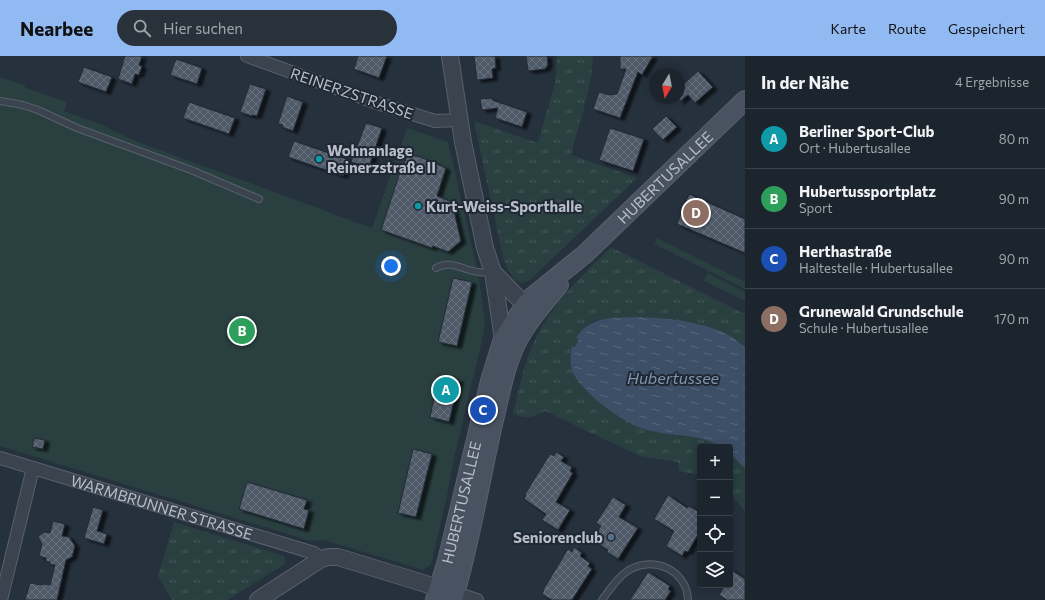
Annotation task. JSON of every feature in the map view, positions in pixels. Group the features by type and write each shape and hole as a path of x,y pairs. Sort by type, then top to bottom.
{"main road":[{"name":"HUBERTUSALLEE","path":"446,595 476,507 481,478 505,376 533,296 585,254 745,100"},
{"name":"HUBERTUSALLEE","path":"446,595 446,565 497,355 503,340 527,314"}],"street":[{"name":"REINERZSTRASSE","path":"247,56 374,102 435,121 459,120"},
{"path":"450,56 459,120 485,248 492,272 503,340"},
{"path":"492,272 527,314"},
{"name":"WARMBRUNNER STRASSE","path":"0,458 314,553 321,559"},
{"path":"1,600 33,468"},
{"path":"258,600 321,559 338,557 446,595 477,600"}],"lane":[{"path":"0,101 23,105 38,110 77,128 190,170 260,199"},
{"path":"436,268 443,264 455,265 478,272 492,272"},
{"path":"602,600 613,585 626,572 643,564 659,565 675,572 685,584 688,600"}],"green space":[{"path":"557,56 593,56 588,94 571,155 637,178 531,279 521,283 517,282 511,276 504,262 474,121 538,143 555,83"},
{"path":"0,77 24,85 26,88 67,102 64,111 100,124 133,140 372,228 407,128 448,142 478,272 485,321 482,341 455,454 431,565 423,570 324,540 310,541 0,446"},
{"path":"657,238 745,282 745,289 654,244"},
{"path":"611,247 745,314 745,347 727,334 609,318 588,324 575,347 572,346 593,397 612,412 640,428 667,434 692,437 715,444 697,444 697,474 679,471 678,462 640,456 545,411 529,417 522,417 513,414 522,375 536,338 543,325 560,301"},
{"path":"708,273 745,292 745,301 704,281"},
{"path":"733,457 745,468 745,511 733,497"},
{"path":"174,522 284,556 285,564 227,600 172,600 158,576"}],"water":[{"name":"Hubertussee","path":"661,318 694,323 727,334 745,347 745,468 733,457 733,444 714,444 697,438 654,432 641,428 622,419 600,403 581,385 571,367 572,346 575,347 579,339 576,338 588,325 603,319"}],"building":[{"path":"125,56 142,56 139,65 142,66 139,75 135,74 132,84 118,79"},
{"path":"358,56 387,56 379,78 354,69"},
{"path":"474,56 495,56 496,68 492,69 493,78 477,80"},
{"path":"526,56 547,56 548,65 545,69 528,71"},
{"path":"620,56 653,56 642,75 638,72 620,118 593,109 599,92 609,95 617,94 626,69 620,69"},
{"path":"176,59 202,68 197,84 170,75"},
{"path":"84,67 112,77 106,92 78,82"},
{"path":"698,71 713,87 695,103 688,95 685,97 685,83"},
{"path":"250,84 266,89 257,116 240,112"},
{"name":"Wohnanlage Reinerzstraße II","path":"287,96 303,102 293,131 282,127 283,125 278,124"},
{"path":"492,98 492,100 527,112 522,127 495,118 498,108 482,110 480,99"},
{"path":"189,102 235,118 229,134 183,118"},
{"path":"666,116 677,127 663,140 652,129"},
{"path":"366,123 382,128 369,167 351,162"},
{"path":"610,128 644,139 633,171 599,160"},
{"name":"Wohnanlage Reinerzstraße II","path":"294,141 349,160 343,176 288,157"},
{"name":"Kurt-Weiss-Sporthalle","path":"408,154 420,157 446,168 437,196 452,202 461,241 448,252 381,230 400,172"},
{"path":"689,194 745,219 745,253 677,224"},
{"path":"453,278 472,282 457,346 438,342"},
{"path":"439,375 459,380 449,422 430,417"},
{"path":"34,438 45,440 43,449 32,447"},
{"path":"413,449 432,454 416,517 398,513"},
{"path":"556,452 564,457 561,461 572,467 570,471 573,473 556,502 570,510 558,530 542,520 546,514 524,499 525,494 550,454 554,456"},
{"path":"247,482 307,500 304,509 309,510 304,529 239,509"},
{"path":"668,495 687,508 688,506 697,510 697,536 688,552 685,551 682,556 666,546 674,531 654,519"},
{"path":"613,497 626,505 619,517 638,528 618,559 607,552 608,550 592,540 601,526 596,523"},
{"path":"93,507 103,510 97,531 107,534 104,544 84,538"},
{"path":"53,521 65,524 62,536 69,537 75,546 72,557 66,560 57,600 25,600 30,583 50,585 55,565 46,561 46,558 39,556 42,544 38,537 44,532 50,533"},
{"path":"574,547 582,553 580,556 590,563 588,566 592,569 572,600 552,600 542,594 543,590 568,549 572,552"},
{"path":"733,571 745,579 745,600 727,600 719,595 723,588 733,588"},
{"path":"648,572 670,586 668,589 671,591 665,600 630,600"}],"place":[{"name":"Wohnanlage Reinerzstraße II","path":"319,159"},
{"name":"Kurt-Weiss-Sporthalle","path":"418,206"},
{"name":"Grunewald Grundschule","path":"696,213"},
{"name":"Hubertussportplatz","path":"242,331"},
{"name":"Berliner Sport-Club","path":"446,390"},
{"name":"Herthastraße","path":"483,410"},
{"name":"Seniorenclub","path":"611,537"}]}
